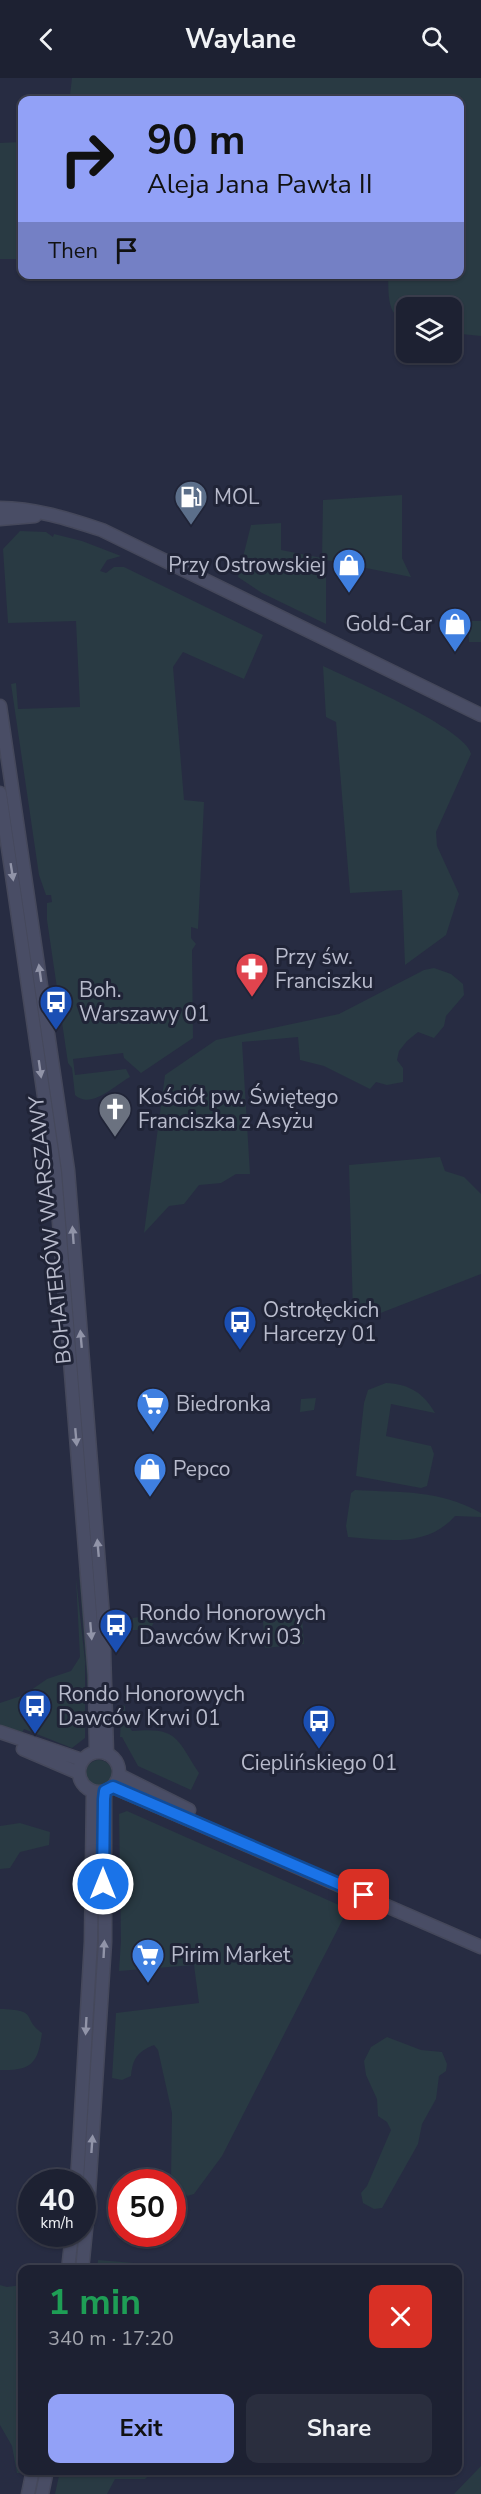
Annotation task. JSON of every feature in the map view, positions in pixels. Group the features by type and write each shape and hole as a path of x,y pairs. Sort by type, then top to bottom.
{"main road":[{"path":"0,508 16,508 72,520 117,537 481,715"},
{"path":"0,519 46,514"},
{"name":"BOHATERÓW WARSZAWY","path":"0,706 68,1170 103,1616 101,1753"},
{"name":"BOHATERÓW WARSZAWY","path":"0,793 55,1172 101,1753"},
{"path":"0,1732 80,1767"},
{"path":"0,1739 80,1767"},
{"path":"77,2169 91,1942 107,1786 116,1761 101,1753 80,1767"},
{"path":"80,1767 83,1784 107,1786 258,1849 481,1947"},
{"path":"82,2265 105,1942 107,1786"},
{"path":"69,2265 71,2247"},
{"path":"28,2494 32,2475"},
{"path":"42,2494 46,2475"}],"shaded area":[{"path":"72,78 481,78 481,336 462,334 462,297 396,297 396,315 389,296 388,279 464,279 464,96 67,96 70,95"},
{"path":"18,142 18,259 0,259 0,143"},
{"path":"402,495 402,558 411,577 326,560 326,624 262,593 238,577 251,525 281,523 281,550 322,558 323,500"},
{"path":"20,531 46,532 53,537 54,534 82,541 121,556 107,560 100,571 106,573 114,567 124,567 263,635 244,679 183,652 173,667 184,800 204,802 198,929 191,927 191,938 196,944 192,950 193,1038 141,1073 124,1058 123,1053 73,1059 75,1075 126,1069 130,1077 103,1095 88,1100 75,1095 72,1068 68,1063 47,920 47,903 52,902 51,895 46,895 39,875 11,684 16,683 18,709 80,707 76,621 8,623 3,549"},
{"path":"468,621 481,621 481,642 469,642"},
{"path":"323,666 430,719 465,744 471,754 436,832 437,846 459,894 446,935 405,965 402,890 350,893 336,722 326,717"},
{"path":"434,968 451,974 463,984 464,995 446,1016 444,1026 434,1038 418,1032 399,1051 397,1060 403,1068 403,1082 387,1085 376,1082 370,1089 324,1066 300,1060 298,1037 242,1042 250,1174 236,1174 221,1183 199,1185 184,1204 169,1206 144,1233 165,1075 216,1040 339,1014 424,970"},
{"path":"440,1157 445,1171 464,1177 481,1194 481,1274 378,1314 364,1311 353,1313 349,1165"},
{"path":"386,1383 402,1385 415,1391 426,1400 435,1413 391,1404 386,1436 431,1446 434,1454 427,1486 421,1488 356,1476 364,1403 368,1390"},
{"path":"316,1398 314,1410 300,1412 301,1399"},
{"path":"355,1490 435,1496 465,1505 481,1513 481,1517 455,1516 432,1533 405,1540 348,1537 346,1526 351,1493"},
{"path":"82,1571 91,1679 91,1736 88,1734 88,1693 79,1574"},
{"path":"76,1578 85,1661 85,1738 72,1748 24,1729 22,1733 0,1727 0,1703 24,1695 47,1679 71,1671 80,1657"},
{"path":"145,1616 154,1622 150,1630 130,1630 133,1618"},
{"path":"302,1617 304,1644 265,1648 263,1621"},
{"path":"122,1705 125,1706 126,1721 132,1731 147,1730 167,1733 180,1743 199,1773 191,1790 138,1766 120,1737"},
{"path":"99,1760 108,1764 112,1773 108,1782 99,1786 90,1782 86,1773 90,1764"},
{"path":"127,1811 348,1909 222,2156 194,2194 187,2196 186,2169 171,2169 172,2113 158,2050 154,2045 140,2053 133,2065 131,2076 122,2080 112,2078 116,2013 199,2003 194,1965 119,1971 121,1941 119,1814"},
{"path":"20,1823 50,1832 49,1845 20,1852 10,1868 0,1869 0,1826"},
{"path":"0,2009 25,2013 42,2033 38,2052 32,2063 26,2067 0,2070"},
{"path":"387,2037 421,2050 442,2052 447,2064 446,2071 439,2076 436,2099 422,2124 418,2144 382,2208 374,2209 363,2203 361,2193 367,2186 391,2130 387,2122 378,2116 377,2099 366,2075 364,2061 371,2047"},
{"path":"98,2260 158,2265 97,2265"},
{"path":"0,2285 18,2286 18,2473 12,2446 0,2425"},
{"path":"481,2466 481,2494 454,2494"},
{"path":"59,2475 149,2475 145,2479 115,2479 107,2494 55,2494"}],"place":[{"name":"MOL","path":"191,526"},
{"name":"Przy Ostrowskiej","path":"349,594"},
{"name":"Gold-Car","path":"455,653"},
{"name":"Przy św. Franciszku","path":"252,998"},
{"name":"Boh. Warszawy 01","path":"56,1031"},
{"name":"Kościół pw. Świętego Franciszka z Asyżu","path":"115,1138"},
{"name":"Ostrołęckich Harcerzy 01","path":"240,1351"},
{"name":"Biedronka","path":"153,1433"},
{"name":"Pepco","path":"150,1498"},
{"name":"Rondo Honorowych Dawców Krwi 03","path":"116,1654"},
{"name":"Rondo Honorowych Dawców Krwi 01","path":"35,1735"},
{"name":"Cieplińskiego 01","path":"319,1750"},
{"name":"Pirim Market","path":"148,1984"}],"route":[{"path":"103,1884 104,1799 105,1791 113,1787 364,1895"}]}
